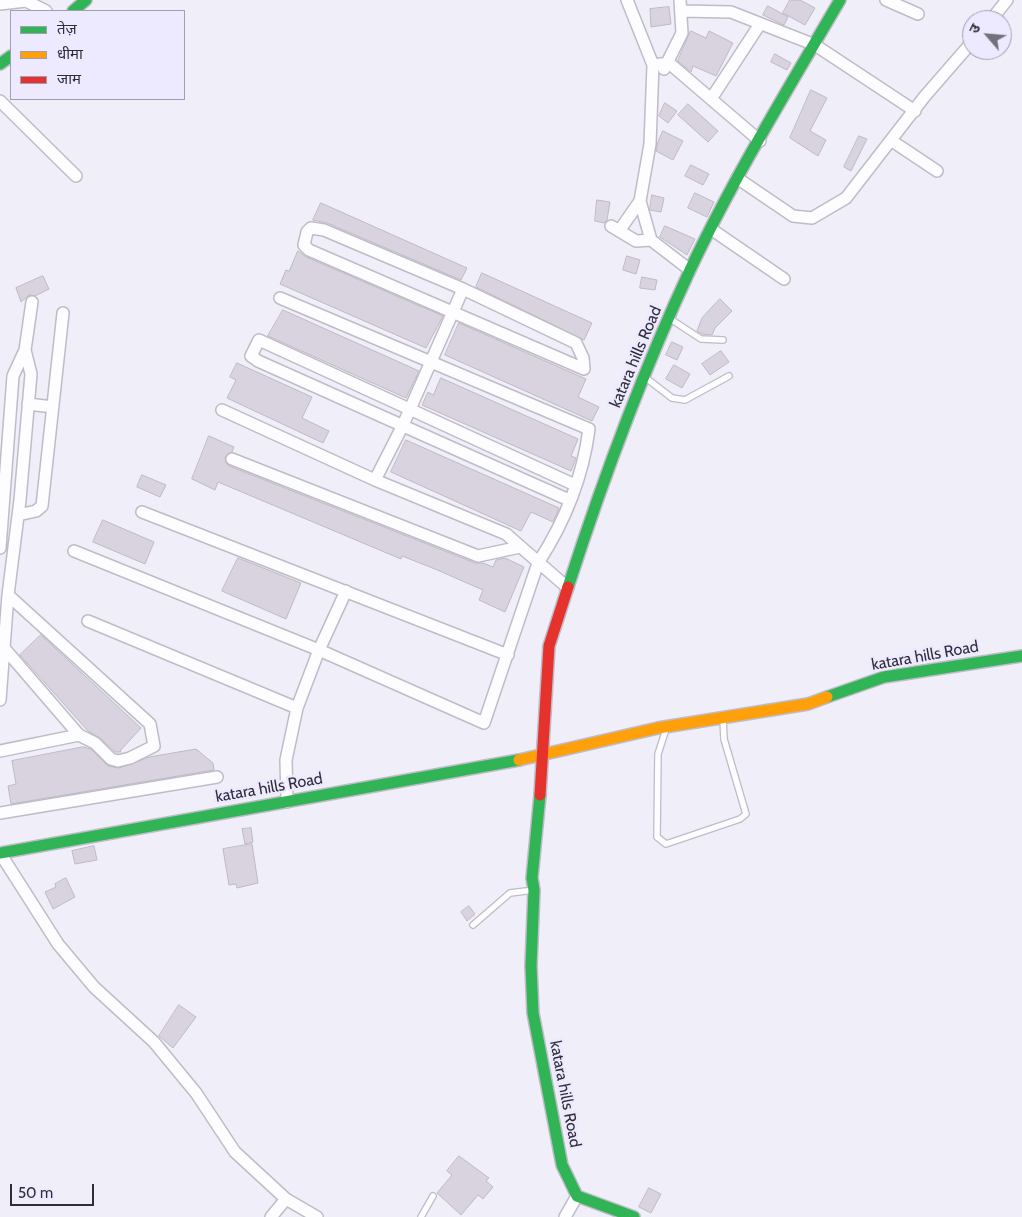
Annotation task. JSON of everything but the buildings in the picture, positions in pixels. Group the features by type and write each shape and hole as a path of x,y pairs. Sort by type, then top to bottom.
{"street":[{"path":"75,10 86,0"},
{"path":"627,0 653,65 654,81 650,144 640,202 651,240 690,270"},
{"name":"katara hills Road","path":"577,1196 562,1165 534,1014 531,966 534,890 532,878 543,756 549,646 599,491 644,376 690,270 737,178 840,0"},
{"path":"886,0 918,14"},
{"path":"999,10 1007,0"},
{"path":"0,4 26,1 44,10"},
{"path":"654,81 669,63 682,33 681,6 731,12 815,46 916,111"},
{"path":"711,99 760,24"},
{"path":"737,178 793,216 812,218 846,198 962,54"},
{"path":"653,65 669,63 760,141"},
{"path":"0,101 76,176"},
{"path":"892,141 937,171"},
{"path":"640,202 615,229 636,241 651,240"},
{"path":"311,228 324,230 463,289 576,343 583,358 584,369 453,312 309,250 304,245 307,232 311,228"},
{"path":"711,229 784,279"},
{"path":"375,480 410,411 463,289"},
{"path":"74,551 319,650 484,723 538,563 552,541 576,486 589,430 280,298"},
{"path":"0,699 6,591 18,515 31,374 26,350 32,302"},
{"path":"18,515 36,512 42,506 63,313"},
{"path":"570,500 258,361 251,356 253,349 259,340 576,486"},
{"path":"0,548 4,422 13,376 26,350"},
{"path":"28,404 53,406"},
{"path":"222,410 375,480 506,534 568,588"},
{"path":"4,422 26,425"},
{"path":"232,459 478,556 520,547"},
{"path":"2,471 22,472"},
{"path":"142,512 508,655"},
{"path":"1,526 16,532"},
{"path":"3,648 79,735 95,743 110,759 118,761 130,758 154,746 154,736 150,724 6,591"},
{"path":"287,802 286,760 297,708 319,650 346,591"},
{"path":"88,621 297,708"},
{"name":"katara hills Road","path":"317,1217 286,1199 235,1152 196,1093 154,1042 94,987 58,944 0,853 543,756 666,727 808,704 884,677 1022,656"},
{"path":"0,751 79,735"},
{"path":"0,814 217,777"},
{"path":"565,1217 577,1196 634,1217"},
{"path":"271,1217 286,1199"}],"lane":[{"path":"670,318 701,339 723,340"},
{"path":"644,376 672,398 685,400 729,376"},
{"path":"666,727 658,754 657,837 666,844 740,819 746,814 724,739 723,718"},
{"path":"474,925 510,893 534,890"},
{"path":"421,1217 433,1196"}],"traffic: fast":[{"path":"74,10 86,0"},
{"path":"568,587 624,427 690,270 743,167 840,0"},
{"path":"0,64 10,57"},
{"path":"827,697 884,677 1022,656"},
{"path":"0,853 519,760"},
{"path":"540,795 532,878 534,890 531,966 533,1013 562,1165 577,1196 634,1217"}],"traffic: slow":[{"path":"519,760 658,728 808,704 827,697"}],"traffic: jam":[{"path":"540,795 549,646 568,587"}]}
